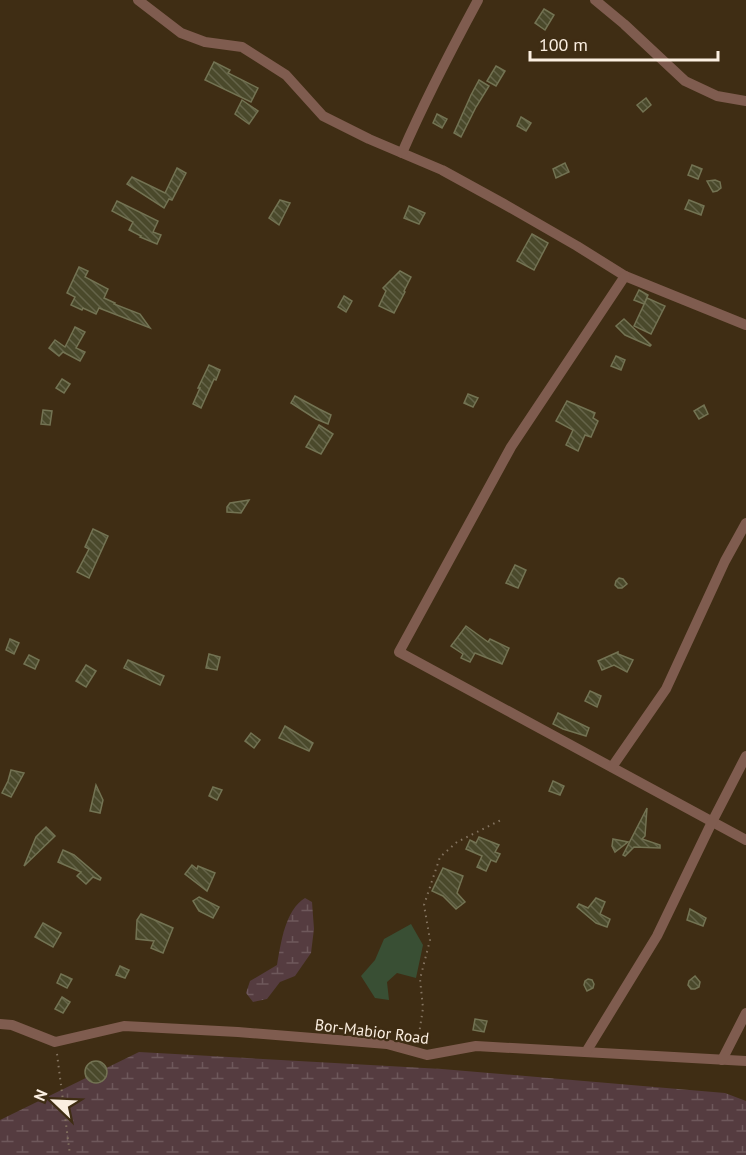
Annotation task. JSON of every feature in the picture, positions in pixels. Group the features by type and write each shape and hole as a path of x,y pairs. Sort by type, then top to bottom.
{"street":[{"path":"138,0 181,33 205,42 242,47 286,75 323,116 369,139 442,170 577,246 625,276 746,325"},
{"path":"402,153 443,64 478,0"},
{"path":"595,0 685,81 717,96 746,101"},
{"path":"625,276 511,447 399,652 746,840"},
{"path":"612,767 666,689 725,561 746,523"},
{"path":"586,1052 657,936 746,756"},
{"path":"722,1060 746,1013"},
{"path":"0,1024 12,1025 55,1042"},
{"name":"Bor-Mabior Road","path":"55,1042 124,1026 387,1044 428,1055 477,1046 746,1061"}],"path":[{"path":"416,1052 423,1008 420,979 430,940 424,904 440,857 457,842 501,819"},
{"path":"55,1042 70,1155"}],"green space":[{"path":"305,898 312,902 314,929 311,953 295,976 280,982 267,999 253,1002 246,993 250,981 277,965 288,919 298,903"},
{"path":"139,1052 442,1069 725,1093 746,1101 746,1155 0,1155 0,1120"}],"shaded area":[{"path":"411,924 423,945 416,978 397,973 387,982 389,1000 375,998 361,976 375,960 384,939"}],"building":[{"path":"544,9 554,15 545,30 535,23"},
{"path":"214,62 230,70 228,73 258,88 251,102 205,80"},
{"path":"496,66 505,71 496,86 487,81"},
{"path":"479,80 489,86 461,137 454,133"},
{"path":"646,98 651,105 643,112 637,105"},
{"path":"242,100 258,111 249,124 235,114"},
{"path":"437,114 447,119 442,128 433,123"},
{"path":"521,117 531,123 526,131 517,126"},
{"path":"565,163 569,172 556,178 553,169"},
{"path":"692,165 702,169 698,179 688,175"},
{"path":"177,168 186,173 172,200 169,199 164,208 127,184 132,177 165,193"},
{"path":"707,181 720,182 721,188 713,192"},
{"path":"280,200 290,203 279,225 269,218"},
{"path":"689,200 704,206 701,215 685,209"},
{"path":"117,201 158,221 153,232 161,235 157,244 129,230 133,222 112,211"},
{"path":"409,206 425,213 419,224 404,218"},
{"path":"532,234 548,243 534,270 517,261"},
{"path":"79,267 88,271 85,277 108,289 104,298 140,314 150,328 99,308 96,314 71,305 75,297 67,293"},
{"path":"400,271 411,277 394,313 379,306 386,291 383,288"},
{"path":"639,290 648,295 644,304 634,300"},
{"path":"344,296 352,301 346,312 338,307"},
{"path":"647,298 665,306 651,334 634,326"},
{"path":"624,319 650,346 625,335 616,326"},
{"path":"75,327 85,332 76,348 85,352 80,361 63,352 59,356 49,348 55,340 65,347"},
{"path":"616,356 625,360 621,370 611,366"},
{"path":"209,365 220,370 201,408 193,404"},
{"path":"62,379 70,384 64,393 56,388"},
{"path":"468,394 478,398 473,407 464,403"},
{"path":"295,396 331,415 328,424 291,403"},
{"path":"567,401 595,413 593,418 598,421 591,437 585,435 578,451 566,445 573,430 556,421"},
{"path":"704,405 708,414 699,419 694,411"},
{"path":"43,410 52,411 50,425 41,424"},
{"path":"319,425 333,434 321,454 306,447"},
{"path":"249,500 241,513 227,512 230,503"},
{"path":"93,529 108,536 89,578 77,572 89,549 85,547"},
{"path":"515,565 526,570 518,588 506,583"},
{"path":"619,578 627,584 622,588 615,585"},
{"path":"466,626 488,642 490,639 509,648 502,664 475,653 470,662 461,658 463,654 451,646"},
{"path":"10,639 19,643 14,654 6,650"},
{"path":"618,652 633,660 627,672 614,665 602,670 598,661"},
{"path":"209,654 220,657 217,670 206,668"},
{"path":"29,655 39,660 35,669 24,664"},
{"path":"128,660 164,676 160,685 124,668"},
{"path":"86,665 96,671 86,687 76,681"},
{"path":"590,691 601,696 597,707 585,701"},
{"path":"558,713 589,728 586,736 553,724"},
{"path":"285,726 313,743 309,751 279,738"},
{"path":"251,733 260,740 254,748 245,741"},
{"path":"11,770 24,773 11,797 2,793"},
{"path":"553,781 564,786 560,795 549,791"},
{"path":"96,785 103,800 100,813 90,811"},
{"path":"213,787 222,790 217,800 209,796"},
{"path":"647,808 645,836 642,839 660,845 660,848 634,847 625,856 623,855"},
{"path":"46,827 55,836 24,866 36,837"},
{"path":"479,837 499,845 495,852 500,854 496,862 491,860 486,871 477,867 482,856 466,849 470,840 476,843"},
{"path":"613,839 628,842 615,852 612,846"},
{"path":"63,850 74,855 101,878 100,880 93,877 86,884 77,876 81,872 58,862"},
{"path":"192,865 197,869 198,866 215,873 207,891 185,874"},
{"path":"443,868 463,876 457,893 465,902 456,909 443,896 432,891"},
{"path":"199,897 219,907 213,918 199,911 193,901"},
{"path":"596,898 605,902 600,914 610,919 607,927 596,923 577,907 579,904 588,908"},
{"path":"690,909 706,918 703,926 687,920"},
{"path":"141,914 173,928 163,953 151,948 154,941 136,939 137,920"},
{"path":"43,923 61,933 53,947 35,937"},
{"path":"120,966 129,970 125,978 116,975"},
{"path":"61,974 72,979 67,988 57,983"},
{"path":"695,976 700,982 699,987 691,989 688,985 689,981"},
{"path":"588,979 594,984 593,988 587,991 584,985"},
{"path":"62,997 70,1002 63,1013 55,1009"},
{"path":"475,1019 487,1021 484,1032 473,1030"},
{"path":"96,1061 104,1064 107,1072 104,1080 96,1083 88,1080 85,1072 88,1064"}]}
